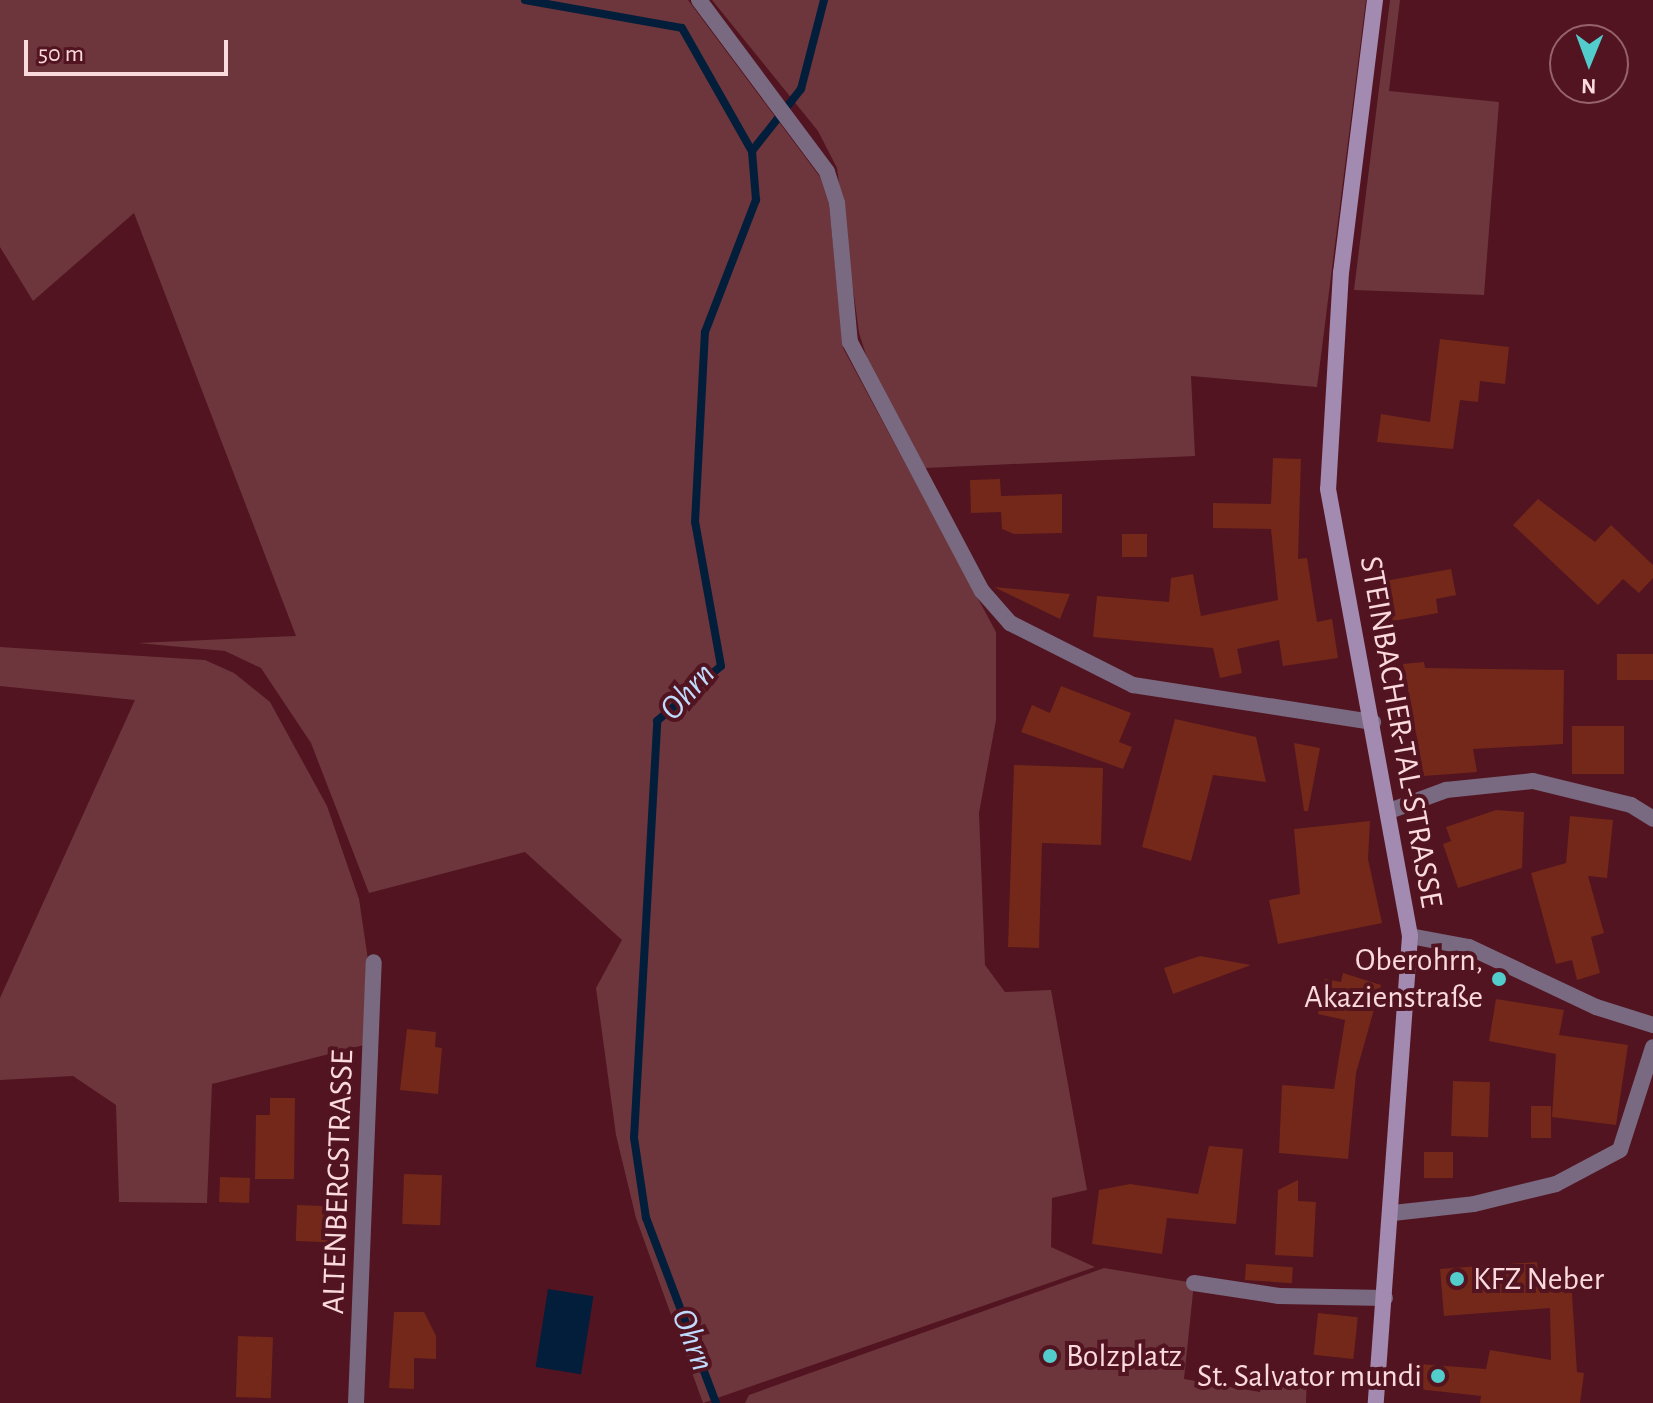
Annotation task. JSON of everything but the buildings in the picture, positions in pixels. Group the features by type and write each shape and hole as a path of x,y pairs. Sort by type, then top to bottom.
{"main road":[{"name":"STEINBACHER-TAL-STRASSE","path":"1375,0 1341,272 1328,489 1392,810 1410,936 1393,1213 1376,1403"}],"street":[{"path":"699,0 803,132 837,203 850,342 865,380 982,591 1010,623 1133,685 1373,722"},
{"path":"1392,810 1446,790 1533,781 1631,805 1653,819"},
{"path":"1410,936 1469,947 1596,1007 1653,1025"},
{"name":"ALTENBERGSTRASSE","path":"356,1403 374,962"},
{"path":"1393,1213 1474,1204 1556,1184 1620,1150 1653,1047"},
{"path":"1194,1283 1279,1296 1385,1298"}],"shaded area":[{"path":"0,0 688,0 820,177 829,204 843,348 996,632 996,720 979,813 985,965 1005,992 1051,990 1087,1190 1052,1198 1051,1247 1095,1267 703,1403 636,1218 616,1135 596,988 622,940 525,852 369,893 311,743 261,668 225,651 138,643 296,636 134,213 33,301 0,247"},
{"path":"712,0 1366,0 1317,387 1191,376 1195,456 925,468 870,367 859,333 837,168 818,131"},
{"path":"1390,0 1400,0 1389,91 1499,102 1484,295 1354,290"},
{"path":"0,647 205,660 234,673 270,702 327,806 359,899 368,960 364,1045 212,1084 207,1203 119,1202 116,1105 73,1076 0,1080 0,998 135,700 0,686"},
{"path":"1104,1268 1194,1283 1184,1379 1260,1392 1264,1371 1307,1372 1306,1403 745,1403 749,1395"}],"water":[{"path":"548,1289 593,1296 581,1374 536,1367"}],"waterway":[{"path":"525,0 682,28 752,151"},
{"name":"Ohrn","path":"716,1403 646,1218 634,1138 657,721 721,666 695,522 705,332 756,200 752,151 801,89 824,0"}],"place":[{"name":"Oberohrn, Akazienstraße","path":"1499,979"},
{"name":"KFZ Neber","path":"1457,1279"},
{"name":"Bolzplatz","path":"1050,1356"},
{"name":"St. Salvator mundi","path":"1438,1376"}]}
